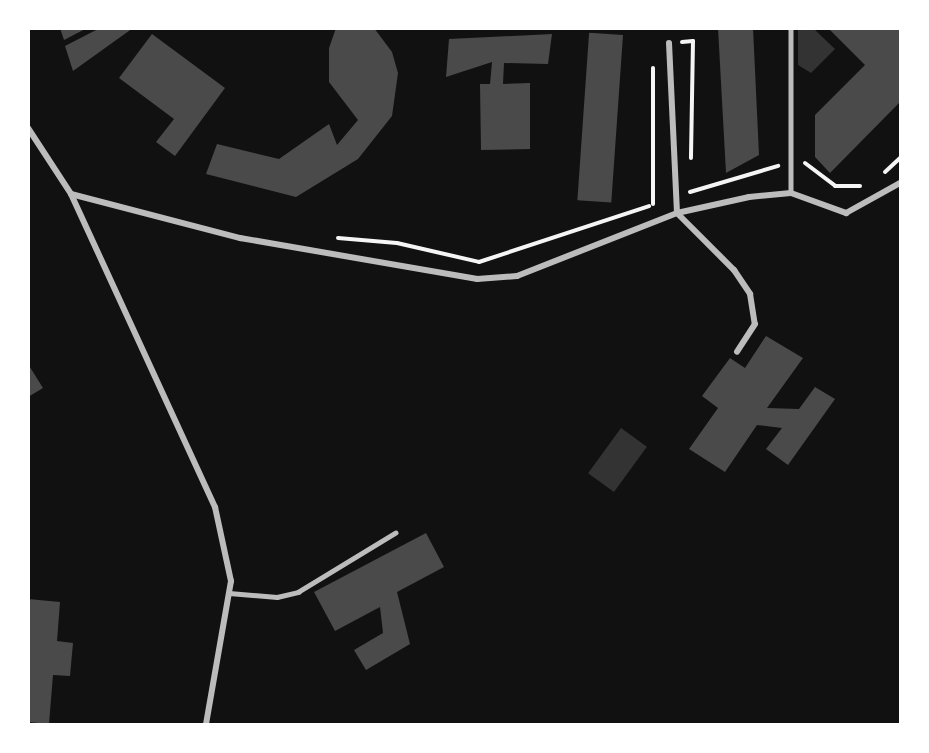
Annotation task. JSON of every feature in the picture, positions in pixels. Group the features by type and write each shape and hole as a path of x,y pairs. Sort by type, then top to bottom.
{"street":[{"path":"669,43 677,213 734,270 750,294 755,324 737,352"},
{"path":"28,128 71,194 215,507 229,593 206,724"},
{"path":"71,194 240,238 477,279 517,276 677,213 791,193 846,213 866,206 900,183"}],"lane":[{"path":"791,28 791,193"},
{"path":"229,593 277,597 298,592 395,533"}],"path":[{"path":"652,204 653,43 693,41 691,168"},
{"path":"882,175 900,158"},
{"path":"329,237 397,243 479,262 691,191 791,162 817,169 835,186 851,190 866,183"},
{"path":"691,180 691,191"}],"shaded area":[{"path":"798,29 814,29 835,49 811,73 798,65"},
{"path":"621,428 647,447 614,492 588,473"}],"building":[{"path":"60,28 87,28 64,40"},
{"path":"100,28 133,28 73,71 65,46"},
{"path":"336,28 374,28 392,52 398,73 392,116 358,159 296,197 206,174 217,144 279,159 329,124 337,145 358,120 329,82 329,48"},
{"path":"718,28 753,28 759,155 726,173"},
{"path":"828,28 900,28 900,102 830,173 815,157 815,115 865,65"},
{"path":"589,33 623,35 611,203 577,200"},
{"path":"152,34 225,88 175,156 156,142 174,119 119,78"},
{"path":"552,34 548,64 504,63 503,84 530,83 530,149 481,150 480,84 490,84 492,62 446,77 449,39"},
{"path":"766,336 803,358 767,408 799,409 815,387 835,399 788,465 766,449 782,428 757,425 725,472 689,449 718,408 702,396 730,358 745,368"},
{"path":"28,364 43,388 28,397"},
{"path":"426,533 444,567 397,592 410,644 366,670 354,650 383,633 380,607 335,631 314,592"},
{"path":"28,599 60,602 57,641 73,643 70,676 53,675 49,724 28,722"}]}
